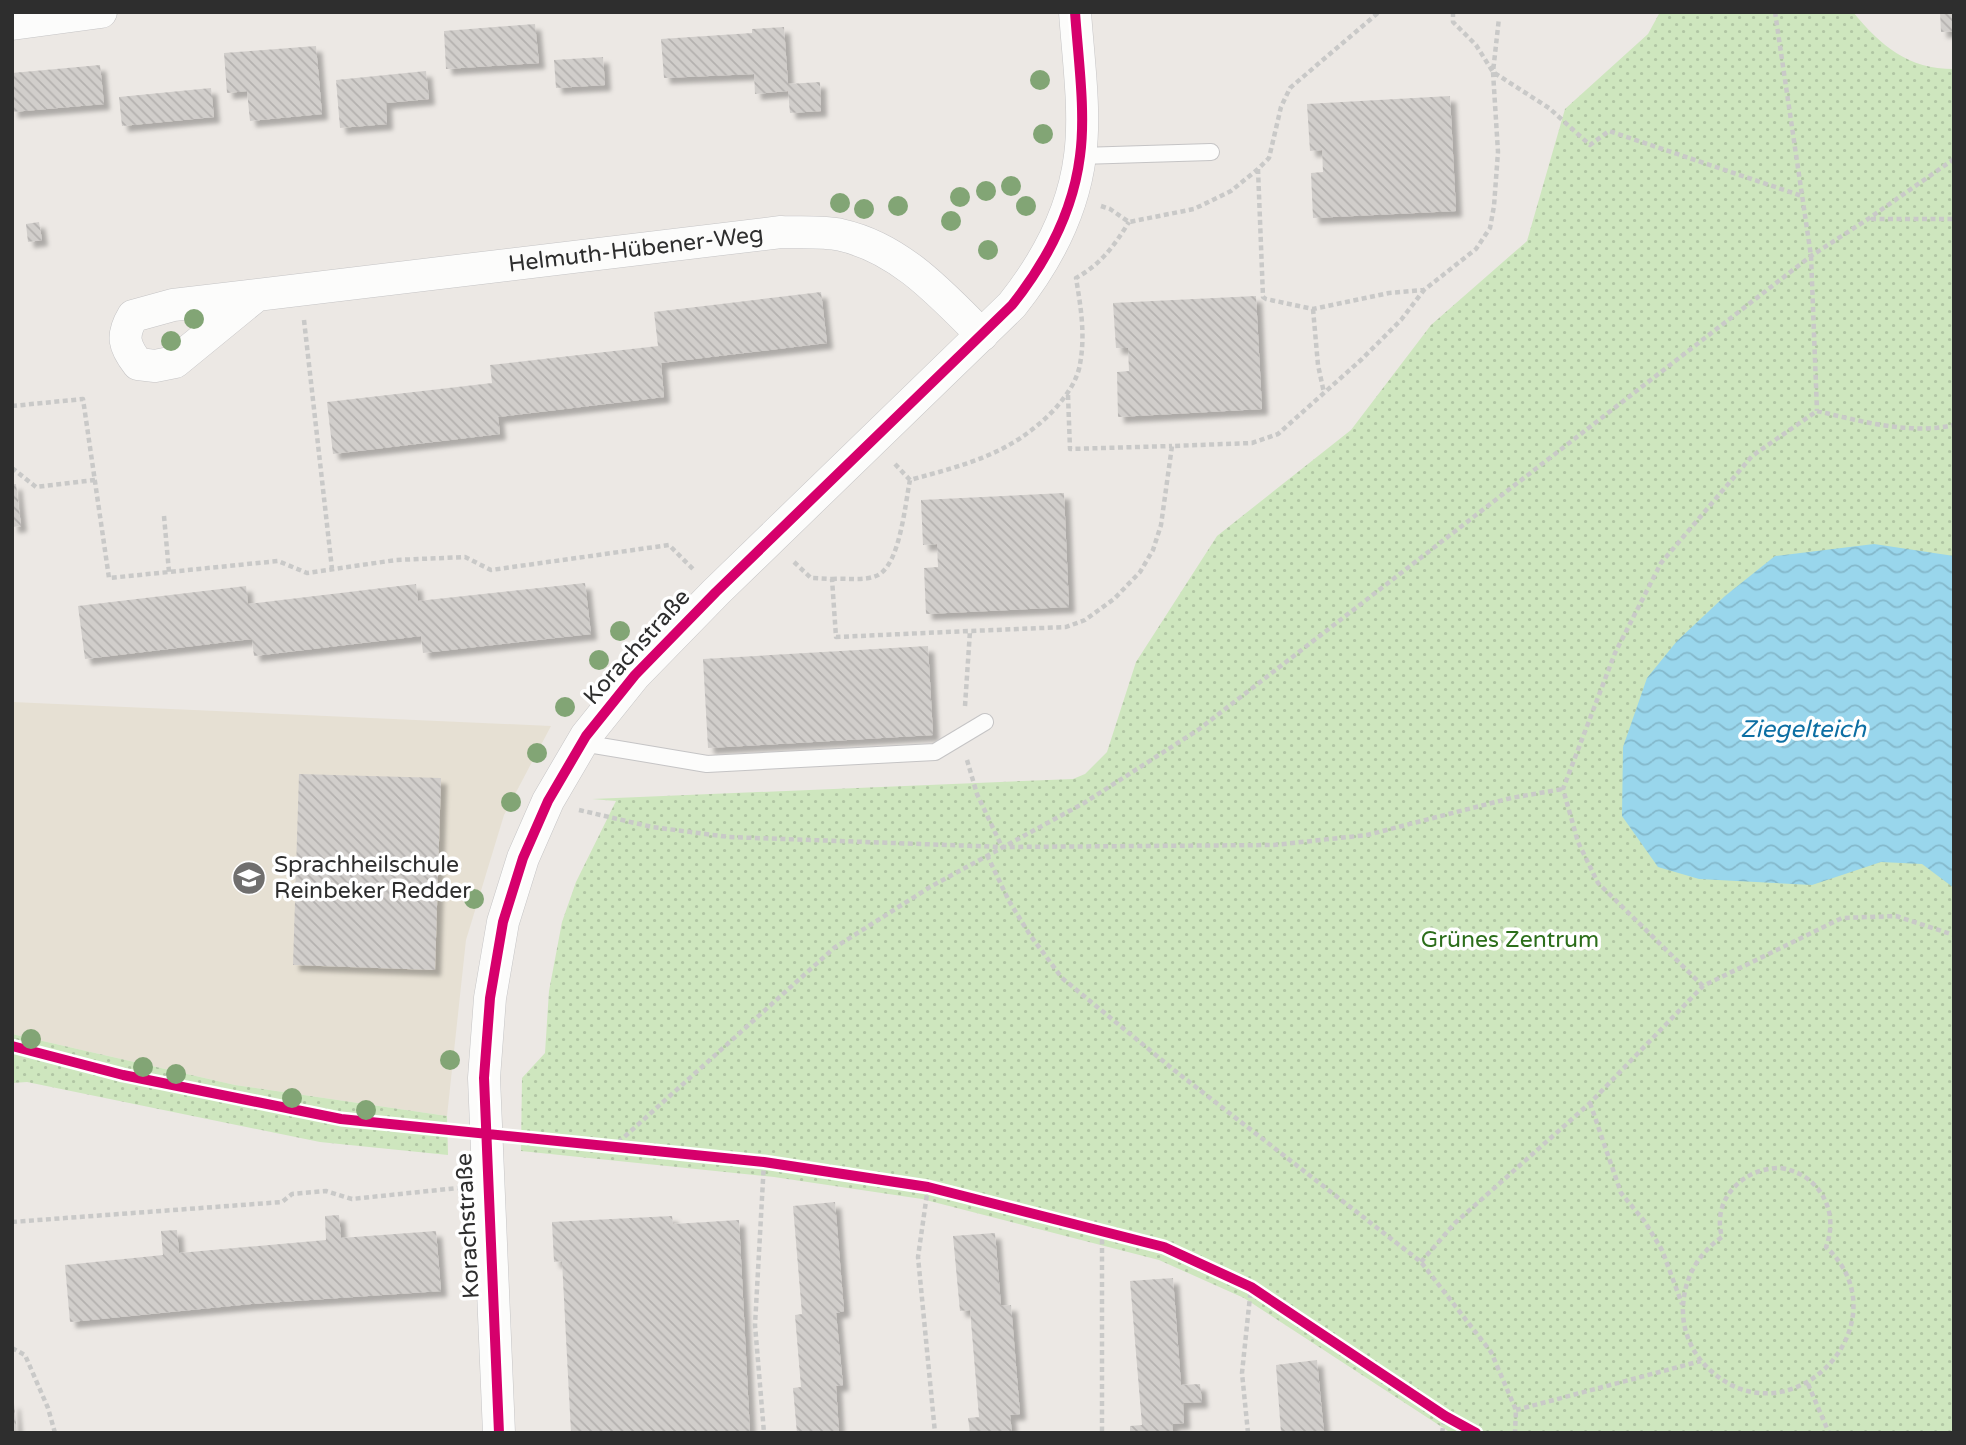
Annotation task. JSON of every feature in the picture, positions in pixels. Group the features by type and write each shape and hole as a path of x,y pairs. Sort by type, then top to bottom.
{"street":[{"path":"12,24 101,12"},
{"name":"Korachstraße","path":"499,1433 486,1185 484,1078 490,998 503,922 523,858 548,801 582,743 635,674 770,539 982,335 1033,277 1054,242 1072,197 1080,156 1082,133 1075,12"},
{"name":"Helmuth-Hübener-Weg","path":"257,295 781,232 840,234 884,250 924,277 982,335"}],"lane":[{"path":"1080,156 1211,152"},
{"path":"582,743 707,764 791,751 916,745 935,752 985,722"}],"path":[{"path":"1072,197 1110,209 1129,222 1194,209 1231,191 1269,158 1281,107 1290,88 1378,12"},
{"path":"1453,12 1453,22 1476,46 1493,72 1549,108 1590,145 1609,131 1802,196"},
{"path":"1775,12 1811,256 1817,411"},
{"path":"1068,394 1070,449 1252,443 1278,434 1391,330 1424,290 1476,249 1490,228 1498,152 1493,72 1499,18"},
{"path":"612,1148 834,948 930,887 1084,803 1198,730 1811,256 1954,159"},
{"path":"1258,169 1264,296 1276,302 1313,309 1390,293 1424,290"},
{"path":"1868,219 1954,219"},
{"path":"911,480 957,467 1001,450 1033,431 1068,394 1079,370 1082,344 1083,318 1076,278 1094,268 1111,250 1129,222"},
{"path":"301,290 332,569"},
{"path":"1313,309 1318,365 1324,393"},
{"path":"12,406 83,399 108,578 278,561 307,573 396,560 465,556 491,570 669,545 716,592"},
{"path":"1703,986 1598,883 1578,842 1563,789 1615,653 1661,563 1752,456 1817,411 1875,424 1935,429 1954,425"},
{"path":"872,441 911,480"},
{"path":"832,579 836,637 1066,627 1085,620 1114,599 1140,572 1153,550 1161,525 1172,446"},
{"path":"12,468 36,487 95,480"},
{"path":"770,539 811,578 873,578 885,572 893,558 911,480"},
{"path":"164,516 169,572"},
{"path":"970,631 963,736 977,794 1002,847"},
{"path":"611,818 652,828 729,837 1002,847 1274,845 1367,835 1511,798 1563,789"},
{"path":"987,855 1009,901 1062,978 1421,1262 1490,1352 1516,1410 1515,1433"},
{"path":"1421,1262 1455,1223 1590,1103 1703,986 1842,918 1896,916 1954,935"},
{"path":"1590,1103 1621,1193 1645,1222 1662,1250 1683,1306 1687,1336 1701,1361 1719,1378 1746,1391 1777,1393 1808,1384 1825,1371 1840,1354 1851,1327 1853,1308 1844,1271 1826,1247 1831,1231 1827,1203 1821,1191 1806,1177 1787,1169 1768,1169 1748,1175 1729,1193 1721,1212 1722,1237 1707,1249 1695,1264 1687,1281 1683,1306"},
{"path":"764,1162 755,1325 764,1433"},
{"path":"12,1222 282,1202 292,1194 326,1191 352,1199 486,1185"},
{"path":"929,1187 918,1257 935,1433"},
{"path":"1102,1231 1102,1433"},
{"path":"1248,1433 1242,1373 1251,1287"},
{"path":"12,1348 25,1355 48,1408 55,1433"},
{"path":"1516,1410 1701,1361"},
{"path":"1808,1384 1829,1433"},
{"path":"1441,1433 1444,1416"}],"shaded area":[{"name":"Sprachheilschule Reinbeker Redder","path":"12,702 551,726 504,815 466,940 447,1116 235,1085 12,1034"}],"green space":[{"name":"Grünes Zentrum","path":"1660,12 1853,12 1885,45 1909,60 1938,68 1954,69 1954,1433 1451,1433 1244,1298 1159,1260 922,1199 774,1177 521,1151 522,1078 545,1053 549,991 562,922 576,882 616,801 592,799 1073,779 1085,774 1107,752 1136,662 1217,536 1351,430 1431,325 1527,241 1565,109 1648,34"},
{"path":"12,1034 235,1085 447,1116 448,1155 320,1142 27,1082 12,1083"}],"water":[{"name":"Ziegelteich","path":"1874,544 1954,556 1954,888 1922,864 1881,862 1812,885 1699,879 1658,867 1622,816 1623,747 1647,678 1677,641 1725,596 1775,556"}],"building":[{"path":"1940,12 1954,12 1954,31 1941,32"},
{"path":"535,24 539,63 446,69 444,31"},
{"path":"784,27 788,84 820,82 821,111 790,113 788,91 755,94 754,74 664,78 661,39 752,33 752,29"},
{"path":"316,46 322,114 250,121 247,91 227,93 224,53"},
{"path":"603,57 605,85 556,88 554,60"},
{"path":"100,65 104,104 12,112 12,73"},
{"path":"426,71 429,99 386,103 387,124 340,128 336,80"},
{"path":"211,88 214,117 122,126 119,97"},
{"path":"1450,96 1456,211 1313,218 1311,173 1323,172 1322,150 1310,151 1307,104"},
{"path":"39,222 42,240 28,242 26,224"},
{"path":"821,292 827,343 661,363 664,397 498,417 500,434 333,454 327,402 492,383 490,365 658,346 654,312"},
{"path":"1256,296 1262,409 1118,417 1117,372 1129,371 1128,348 1116,348 1113,303"},
{"path":"12,484 16,484 21,526 12,527"},
{"path":"1064,493 1069,607 926,614 924,568 938,567 937,544 923,545 921,500"},
{"path":"585,583 591,634 423,653 421,636 254,656 252,639 85,659 78,606 246,586 248,604 416,584 418,601"},
{"path":"928,646 933,735 708,748 703,659"},
{"path":"299,774 441,778 435,970 293,965"},
{"path":"835,1202 844,1311 836,1313 843,1385 836,1386 839,1433 797,1433 793,1388 801,1387 795,1315 802,1314 793,1206"},
{"path":"339,1215 341,1238 436,1231 441,1291 251,1304 70,1322 65,1265 163,1255 161,1231 177,1230 179,1253 326,1240 325,1216"},
{"path":"672,1216 673,1224 739,1220 750,1433 571,1433 562,1261 554,1262 552,1222"},
{"path":"995,1233 1001,1306 1011,1305 1020,1414 1010,1415 1012,1433 970,1433 968,1418 979,1417 970,1310 960,1311 953,1236"},
{"path":"1173,1278 1181,1385 1200,1384 1202,1402 1183,1403 1184,1423 1172,1424 1173,1433 1130,1433 1130,1426 1142,1425 1130,1281"},
{"path":"1317,1360 1324,1433 1281,1433 1276,1365"},
{"path":"14,1403 17,1432 12,1432"}],"cycle path":[{"path":"499,1433 484,1078 490,998 503,922 523,858 548,801 586,736 635,675 716,592 1012,305 1025,288 1047,253 1065,216 1077,177 1082,139 1082,103 1075,12"},
{"path":"12,1046 123,1075 341,1119 764,1162 928,1187 1164,1247 1251,1287 1445,1416 1476,1433"}],"place":[{"name":"Sprachheilschule Reinbeker Redder","path":"249,878"}]}
